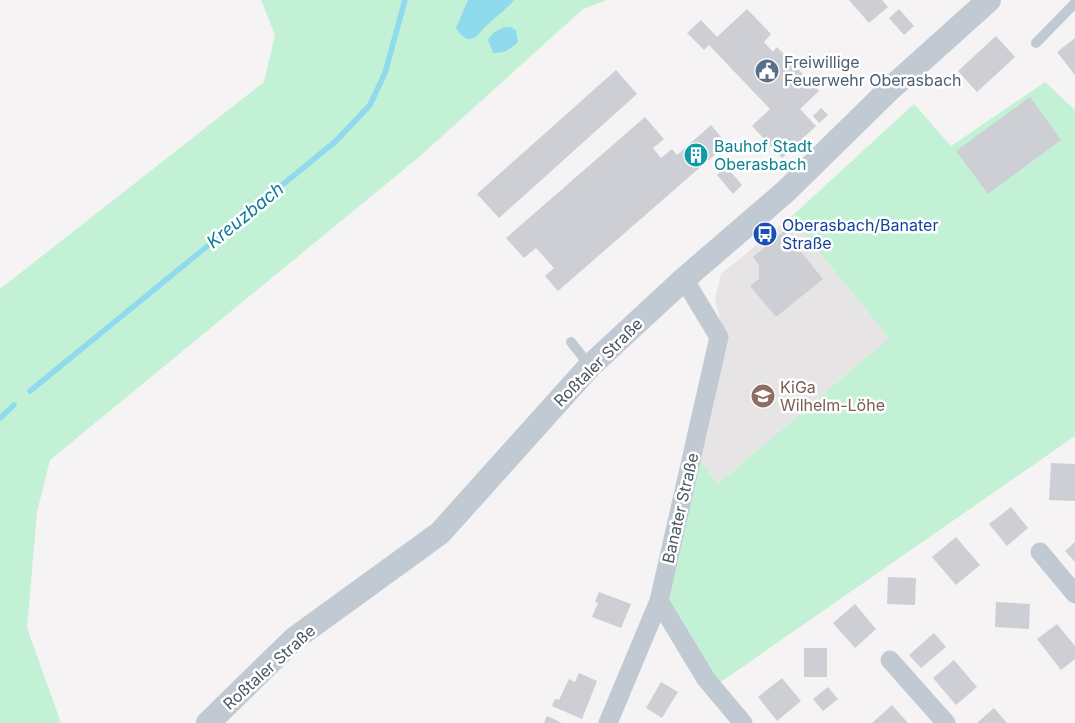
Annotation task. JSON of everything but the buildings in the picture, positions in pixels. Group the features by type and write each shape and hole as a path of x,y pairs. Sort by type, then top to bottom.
{"street":[{"name":"Roßtaler Straße","path":"208,723 294,639 440,534 590,366 684,279 785,192 890,89 989,0"},
{"name":"Banater Straße","path":"608,723 659,601 719,337 684,279"},
{"path":"1040,552 1075,594"},
{"path":"659,601 706,679 743,723"},
{"path":"890,660 946,723"}],"lane":[{"path":"1036,43 1075,3"},
{"path":"571,342 590,366"}],"shaded area":[{"name":"KiGa Wilhelm-Löhe","path":"791,217 889,338 718,484 692,452 721,323 715,300 721,274"}],"green space":[{"path":"261,0 607,0 583,9 419,157 50,460 37,512 27,628 61,723 0,723 0,289 264,82 275,35"},
{"path":"1045,82 1075,110 1075,436 715,686 656,591 692,452 718,484 889,338 791,217 914,104 951,146"}],"water":[{"path":"468,0 514,0 477,36 468,39 463,37 456,28"},
{"path":"505,27 516,30 518,42 507,50 493,53 488,40 491,35"}],"waterway":[{"name":"Kreuzbach","path":"30,391 336,141 370,105 385,73 405,0"},
{"name":"Kreuzbach","path":"0,418 14,405"}],"place":[{"name":"Freiwillige Feuerwehr Oberasbach","path":"767,71"},
{"name":"Bauhof Stadt Oberasbach","path":"696,155"},
{"name":"Oberasbach/Banater Straße","path":"765,234"},
{"name":"KiGa Wilhelm-Löhe","path":"763,396"}]}
